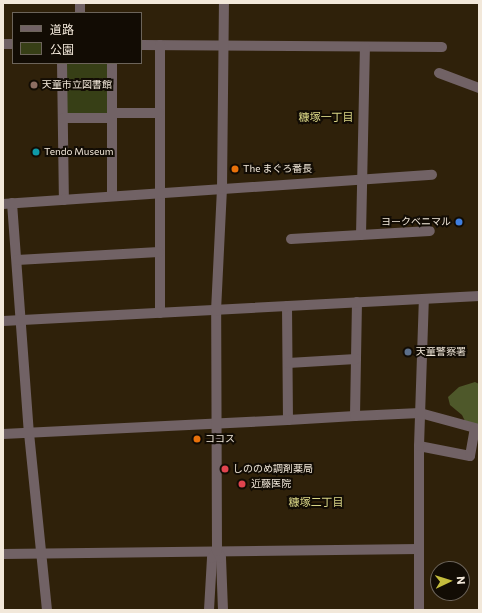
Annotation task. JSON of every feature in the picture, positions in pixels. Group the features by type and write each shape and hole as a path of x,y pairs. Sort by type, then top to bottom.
{"street":[{"path":"223,610 221,558 217,552 218,422 216,310 222,189 222,46 224,3"},
{"path":"142,45 442,47"},
{"path":"160,45 160,313"},
{"path":"361,235 365,47"},
{"path":"62,64 64,200"},
{"path":"112,64 112,196"},
{"path":"439,73 479,88"},
{"path":"63,118 159,113"},
{"path":"46,610 42,554 29,433 17,260 7,203 432,175"},
{"path":"291,239 430,231"},
{"path":"17,260 159,252"},
{"path":"3,321 479,296"},
{"path":"419,610 419,446 424,299"},
{"path":"355,416 357,302"},
{"path":"287,306 288,420"},
{"path":"288,363 356,359"},
{"path":"3,434 420,413 477,428 470,456 419,446"},
{"path":"3,554 419,549"},
{"path":"209,610 212,558 217,552"}],"green space":[{"path":"63,64 111,64 111,117 64,117"},
{"path":"475,382 479,384 479,426 465,421 462,415 450,405 448,397 459,387"}],"place":[{"name":"天童市立図書館","path":"34,85"},
{"name":"Tendo Museum","path":"36,152"},
{"name":"The まぐろ番長","path":"235,169"},
{"name":"ヨークベニマル","path":"459,222"},
{"name":"天童警察署","path":"408,352"},
{"name":"ココス","path":"197,439"},
{"name":"しののめ調剤薬局","path":"225,469"},
{"name":"近藤医院","path":"242,484"}],"district":[{"name":"糠塚一丁目","path":"326,117"},
{"name":"糠塚二丁目","path":"316,502"}]}
